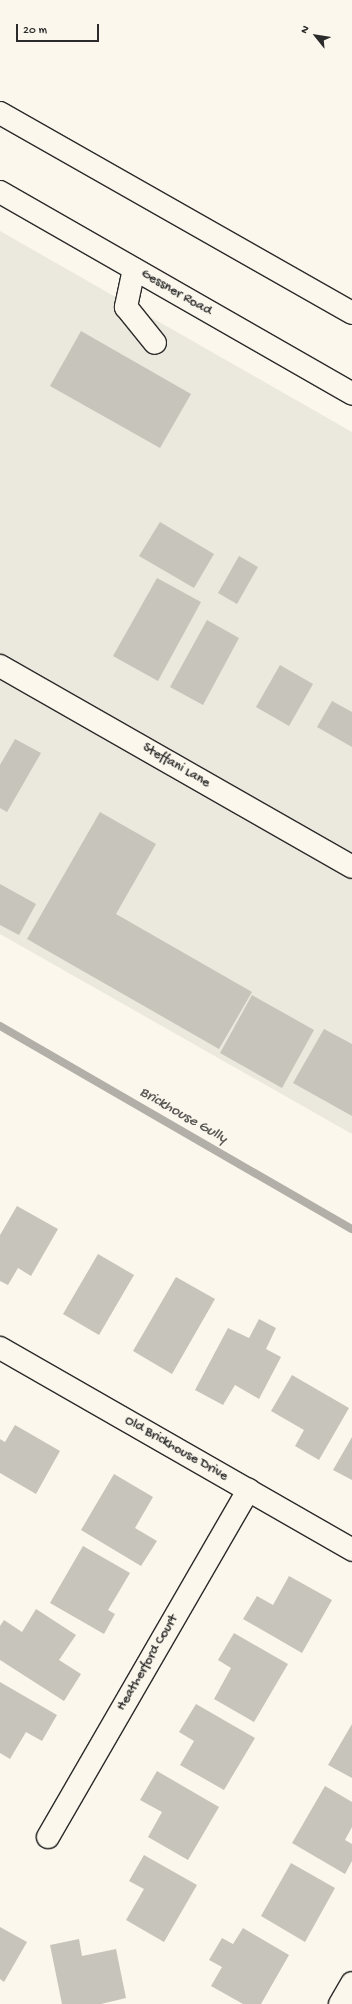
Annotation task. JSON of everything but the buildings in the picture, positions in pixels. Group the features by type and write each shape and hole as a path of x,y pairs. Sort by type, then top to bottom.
{"street":[{"path":"0,113 352,313"},
{"name":"Gessner Road","path":"2,197 134,269 352,394"},
{"path":"134,269 126,307 155,343"},
{"name":"Steffani Lane","path":"0,666 352,867"},
{"name":"Old Brickhouse Drive","path":"0,1348 352,1550"},
{"name":"Heatherford Court","path":"48,1837 248,1490"},
{"path":"340,2004 352,1983"}],"shaded area":[{"path":"0,231 352,432 352,1134 0,934"}],"waterway":[{"name":"Brickhouse Gully","path":"0,1026 352,1229"}]}
